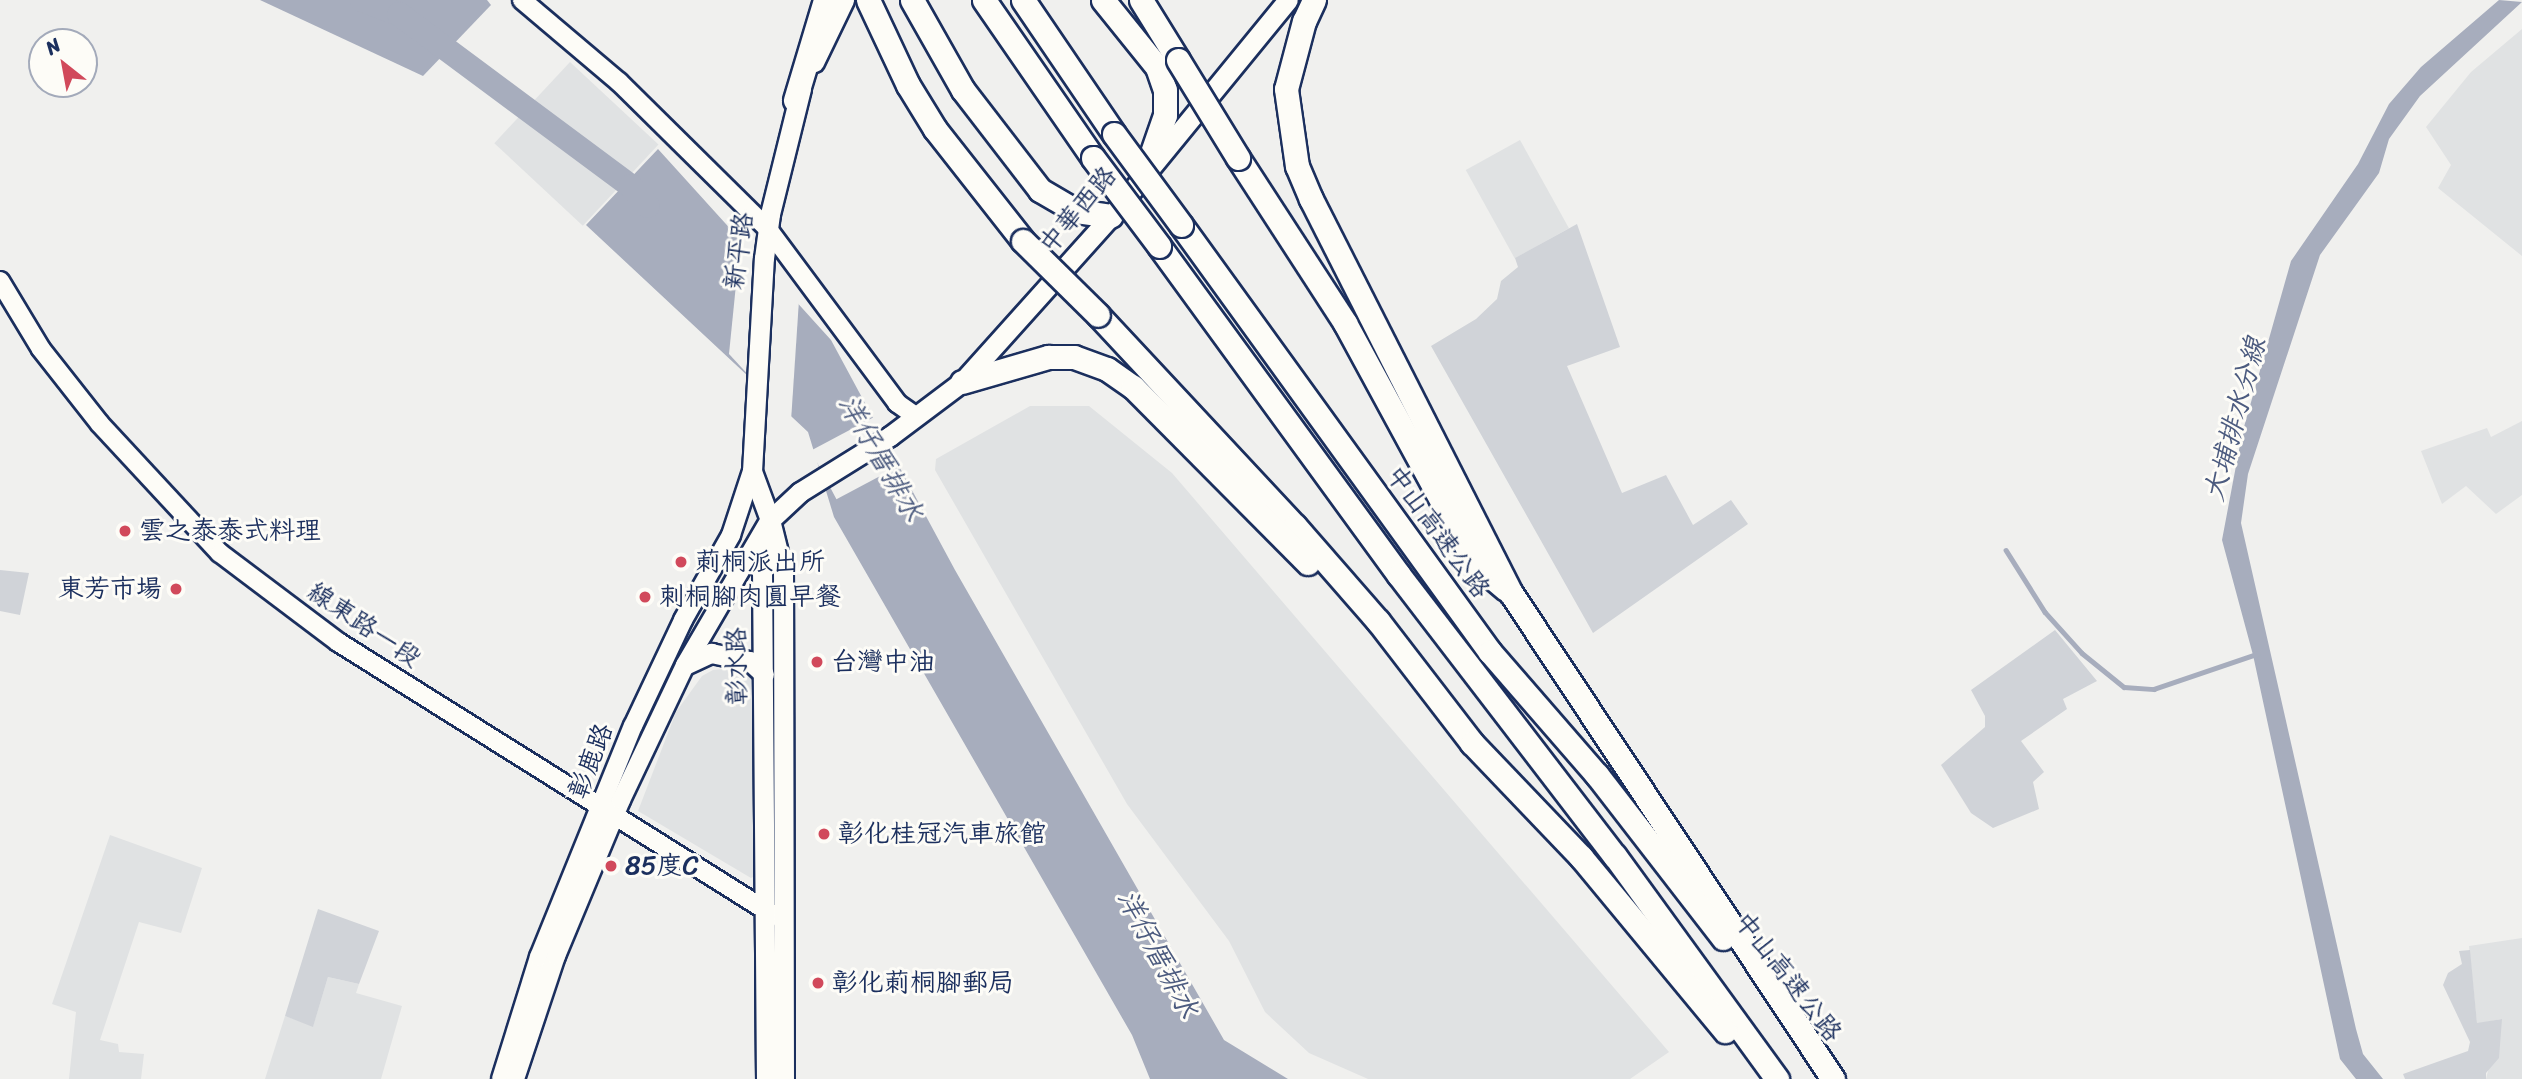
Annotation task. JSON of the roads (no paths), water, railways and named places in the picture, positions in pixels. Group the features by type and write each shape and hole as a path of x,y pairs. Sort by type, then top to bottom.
{"highway":[{"path":"795,100 825,0"},
{"path":"868,0 903,75 935,130 1023,241 1098,315 1295,526 1378,621 1472,743"},
{"path":"912,0 963,90 1040,190 1076,211 1111,216"},
{"path":"984,0 1093,158 1399,575 1615,856 1777,1079"},
{"name":"中山高速公路","path":"1023,0 1114,134 1490,652 1597,775 1833,1079"},
{"path":"1102,0 1157,67 1165,90 1165,115 1146,170"},
{"path":"1141,0 1238,158 1345,323 1476,564 1511,593"},
{"path":"1314,0 1304,22 1286,89 1297,166 1511,593 1833,1079"},
{"path":"962,382 1048,357 1074,357 1107,369 1133,387 1296,549 1472,743 1581,857 1729,1036 1761,1056"}],"main road":[{"path":"522,0 619,82 769,222 897,403 917,417"},
{"name":"新平路","path":"770,520 752,471 758,311 769,222 795,100 844,0"},
{"name":"中華西路","path":"770,520 807,488 890,436 962,382 1111,216 1288,0"},
{"name":"線東路一段","path":"0,281 41,349 100,424 220,553 338,642 773,915"},
{"name":"彰鹿路","path":"515,1079 556,956 666,654 731,535 752,471"},
{"name":"彰鹿路","path":"501,1079 539,957 609,811 685,665 770,520"},
{"name":"彰水路","path":"770,520 762,572 764,674 773,915 784,1079"},
{"name":"彰水路","path":"766,1079 783,572 770,520"},
{"path":"685,665 711,653 750,661 764,674"}],"water":[{"path":"260,0 487,0 491,5 423,76"},
{"path":"2499,0 2522,2 2420,96 2389,139 2379,173 2320,255 2248,474 2241,523 2356,1029 2363,1054 2383,1079 2356,1079 2340,1059 2253,655 2222,540 2242,434 2291,261 2358,164 2389,104 2421,67"},
{"path":"658,149 831,340 955,570 1224,1040 1288,1079 1150,1079 1132,1035 834,517 808,432 586,225"}],"waterway":[{"name":"洋仔厝排水","path":"362,0 399,14 631,186 648,206"},
{"path":"2006,550 2045,612 2082,653 2124,687 2154,689 2257,654"}],"place":[{"name":"雲之泰泰式料理","path":"125,531"},
{"name":"莿桐派出所","path":"681,562"},
{"name":"東芳市場","path":"176,589"},
{"name":"刺桐腳肉圓早餐","path":"645,597"},
{"name":"台灣中油","path":"817,662"},
{"name":"彰化桂冠汽車旅館","path":"824,834"},
{"name":"85度C","path":"611,866"},
{"name":"彰化莿桐腳郵局","path":"818,983"}],"water label":[{"name":"大埔排水分線","path":"2235,419"}]}
